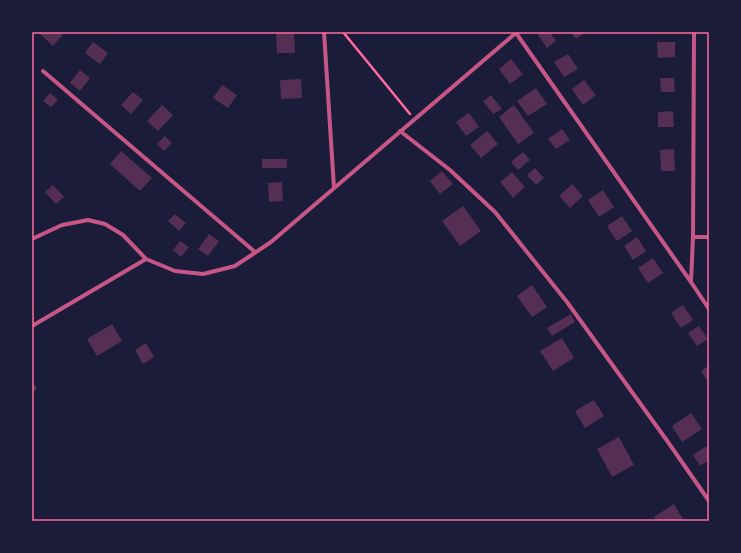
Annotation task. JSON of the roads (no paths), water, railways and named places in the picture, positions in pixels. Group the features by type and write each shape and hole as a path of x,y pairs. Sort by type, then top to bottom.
{"street":[{"path":"324,32 334,188"},
{"path":"32,239 62,225 88,220 105,224 123,235 146,259 175,271 203,274 235,266 270,242 517,32 709,309"},
{"path":"691,282 693,237 694,32"},
{"path":"42,71 255,252"},
{"path":"400,131 450,170 495,212 567,302 709,501"},
{"path":"693,237 709,237"},
{"path":"32,326 146,259"}]}
